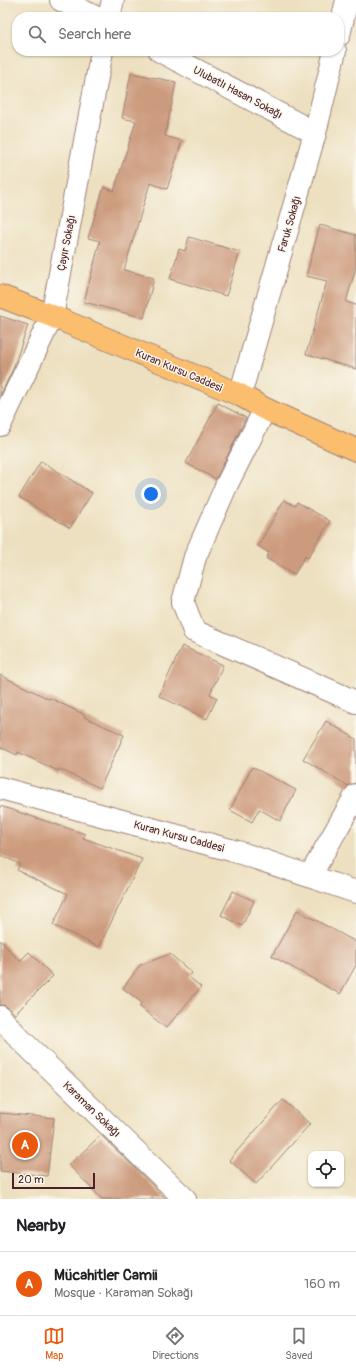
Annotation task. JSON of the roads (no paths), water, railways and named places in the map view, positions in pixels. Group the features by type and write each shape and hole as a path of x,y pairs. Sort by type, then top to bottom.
{"main road":[{"name":"Kuran Kursu Caddesi","path":"0,296 52,316 240,395 356,450"}],"street":[{"path":"61,0 85,12"},
{"path":"110,12 113,0"},
{"path":"344,13 347,0"},
{"name":"Çayır Sokağı","path":"0,425 52,316 101,56"},
{"name":"Ulubatlı Hasan Sokağı","path":"169,56 315,133"},
{"name":"Faruk Sokağı","path":"240,395 315,133 334,56"},
{"path":"265,408 227,484 195,557 184,602 194,631 356,702"},
{"name":"Kuran Kursu Caddesi","path":"0,788 238,852 356,892"},
{"path":"310,876 356,795"},
{"name":"Karaman Sokağı","path":"0,1017 20,1039 185,1199"}],"place":[{"name":"Mücahitler Camii","path":"25,1145"}]}
